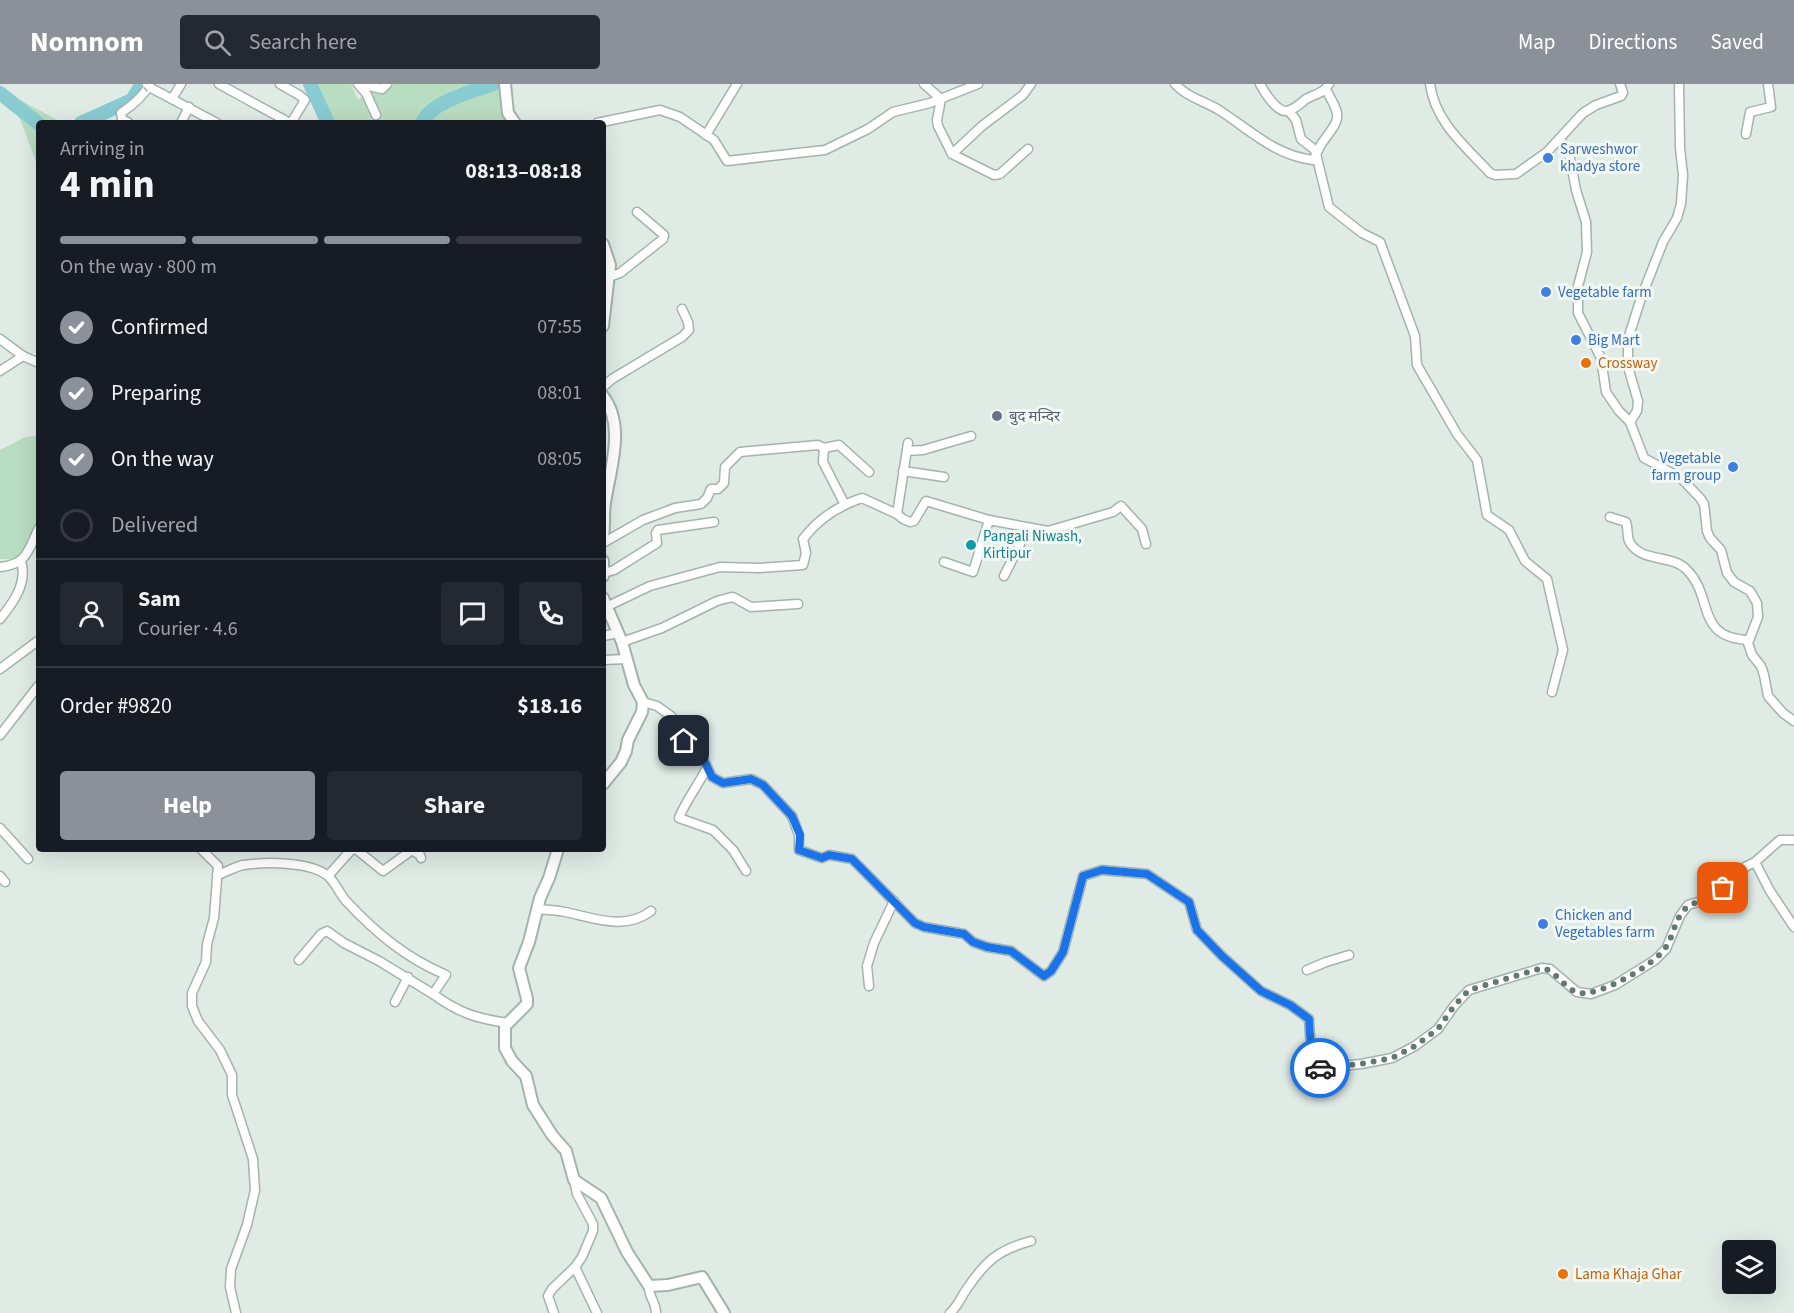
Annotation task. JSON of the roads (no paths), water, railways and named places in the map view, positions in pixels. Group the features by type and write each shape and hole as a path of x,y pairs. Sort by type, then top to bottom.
{"street":[{"path":"172,99 181,84"},
{"path":"219,84 285,120"},
{"path":"280,84 304,98"},
{"path":"293,120 305,100 301,84"},
{"path":"360,84 382,89 387,84"},
{"path":"360,84 376,115"},
{"path":"705,135 737,84"},
{"path":"924,84 941,99"},
{"path":"606,121 660,110 680,117 714,140 728,161 825,150 868,129 893,112 941,99 978,84"},
{"path":"952,154 982,126 1023,95 1031,84"},
{"path":"1175,84 1189,95 1218,109 1274,148 1312,160 1318,148 1336,126 1338,115 1328,87 1289,111 1283,111 1260,84"},
{"path":"1430,84 1432,100 1444,122 1490,173 1495,175 1516,174 1547,152 1583,113 1596,105 1621,96 1623,93 1620,84"},
{"path":"1630,422 1637,411 1638,401 1628,367 1628,339 1641,298 1663,242 1677,218 1681,204 1683,175 1680,148 1679,84"},
{"path":"1746,134 1750,112 1771,107 1768,84"},
{"path":"124,120 121,113 133,106 145,94 149,85 212,120"},
{"path":"505,85 508,114 512,120"},
{"path":"941,99 938,126 952,154 994,176 1000,174 1028,149"},
{"path":"182,120 189,107"},
{"path":"1289,111 1296,120 1301,139 1311,146 1316,156 1329,207 1362,233 1380,242 1415,336 1417,365 1457,434 1477,460 1487,515 1509,530 1525,561 1547,579 1563,650 1552,692"},
{"path":"1560,139 1570,158 1576,190 1586,222 1587,252 1578,286 1578,313 1600,358 1606,392 1630,422 1644,458 1681,478 1704,504 1707,531 1721,550 1727,573 1734,582 1750,591 1757,603 1758,617 1748,640 1752,655 1761,666 1771,701 1794,721"},
{"path":"609,277 620,273 663,239 664,235 637,212"},
{"path":"606,253 610,265 606,302"},
{"path":"606,384 682,338 688,330 688,322 682,309"},
{"path":"0,339 23,356 36,362"},
{"path":"0,371 23,356"},
{"path":"606,400 610,405 616,435 606,495"},
{"path":"897,514 907,447 923,450 971,436"},
{"path":"606,541 644,520 675,508 705,502 711,489 718,489 724,483 725,467 740,452 818,445 824,448 839,445 869,472"},
{"path":"824,448 823,462 844,503"},
{"path":"903,471 944,477"},
{"path":"606,602 650,586 720,567 760,568 803,565 806,553 803,539 814,525 844,503 862,498 912,522 926,501 1023,528 1054,531 1113,512 1120,506 1142,529 1146,544"},
{"path":"1610,518 1626,522 1631,544 1639,551 1685,567 1704,597 1707,615 1717,631 1726,636 1748,640"},
{"path":"944,562 973,572 989,520"},
{"path":"606,573 657,543 658,530 714,522"},
{"path":"0,567 21,561 36,534"},
{"path":"1004,576 1020,544"},
{"path":"0,619 12,604 21,586 23,568 21,561"},
{"path":"606,636 620,638 671,624 717,601 733,597 751,607 798,604"},
{"path":"606,604 642,702 642,712 628,740 621,762 606,780"},
{"path":"0,669 36,642"},
{"path":"606,660 627,659"},
{"path":"0,735 36,689"},
{"path":"642,702 657,706 671,716 684,741 701,754 706,769 712,777 723,783 751,779 763,785 792,816 800,835 799,850 822,858 829,855 852,859 915,923 924,927 964,934 973,942 1011,951 1044,976 1051,971 1063,952 1083,876 1102,870 1147,874 1189,902 1197,930 1261,991 1290,1005 1309,1019 1310,1042 1319,1068 1392,1058 1415,1046 1438,1029 1469,990 1542,968 1550,969 1577,992 1591,994 1615,985 1654,960 1666,949 1680,916 1688,905 1705,900 1723,888 1733,873 1755,862 1780,840 1794,840"},
{"path":"706,769 700,782 686,800 679,818 713,830 733,850 746,871"},
{"path":"0,828 28,859"},
{"path":"204,852 218,866 218,875 214,918 207,944 206,962 192,993 192,1006 198,1021 220,1050 232,1075 232,1095 253,1159 255,1190 247,1225 231,1269 230,1287 236,1313"},
{"path":"328,876 349,852"},
{"path":"359,852 383,871 409,852"},
{"path":"415,852 421,858"},
{"path":"505,1026 527,1004 519,968 557,852"},
{"path":"1755,862 1770,891 1794,927"},
{"path":"218,875 241,866 299,864 328,876 342,898 402,953 446,975 433,994"},
{"path":"869,986 867,966 874,943 894,901"},
{"path":"537,909 613,922 641,919 651,911"},
{"path":"299,960 321,934 327,931 344,943 408,977 453,1009 480,1019 507,1023 505,1048 512,1061 526,1076 533,1105 566,1151 577,1194 593,1224 589,1241 575,1267 552,1289 548,1296 555,1313"},
{"path":"1307,970 1349,955"},
{"path":"395,1002 408,977"},
{"path":"574,1180 601,1198 627,1252 649,1286 648,1291 656,1305 656,1313"},
{"path":"950,1313 957,1307 968,1288 994,1256 1015,1245 1031,1241"},
{"path":"575,1267 597,1313"},
{"path":"649,1286 668,1285 702,1277 724,1313"}],"waterway":[{"path":"88,120 132,100 142,84"},
{"path":"310,84 327,120"},
{"path":"424,120 442,104 493,84"},
{"path":"0,93 36,122"}],"place":[{"name":"Sarweshwor khadya store","path":"1548,158"},
{"name":"Vegetable farm","path":"1546,292"},
{"name":"Big Mart","path":"1576,340"},
{"name":"Crossway","path":"1586,363"},
{"name":"बुद मन्दिर","path":"997,416"},
{"name":"Vegetable farm group","path":"1733,467"},
{"name":"Pangali Niwash, Kirtipur","path":"971,545"},
{"name":"Chicken and Vegetables farm","path":"1543,924"},
{"name":"Lama Khaja Ghar","path":"1563,1274"}]}
